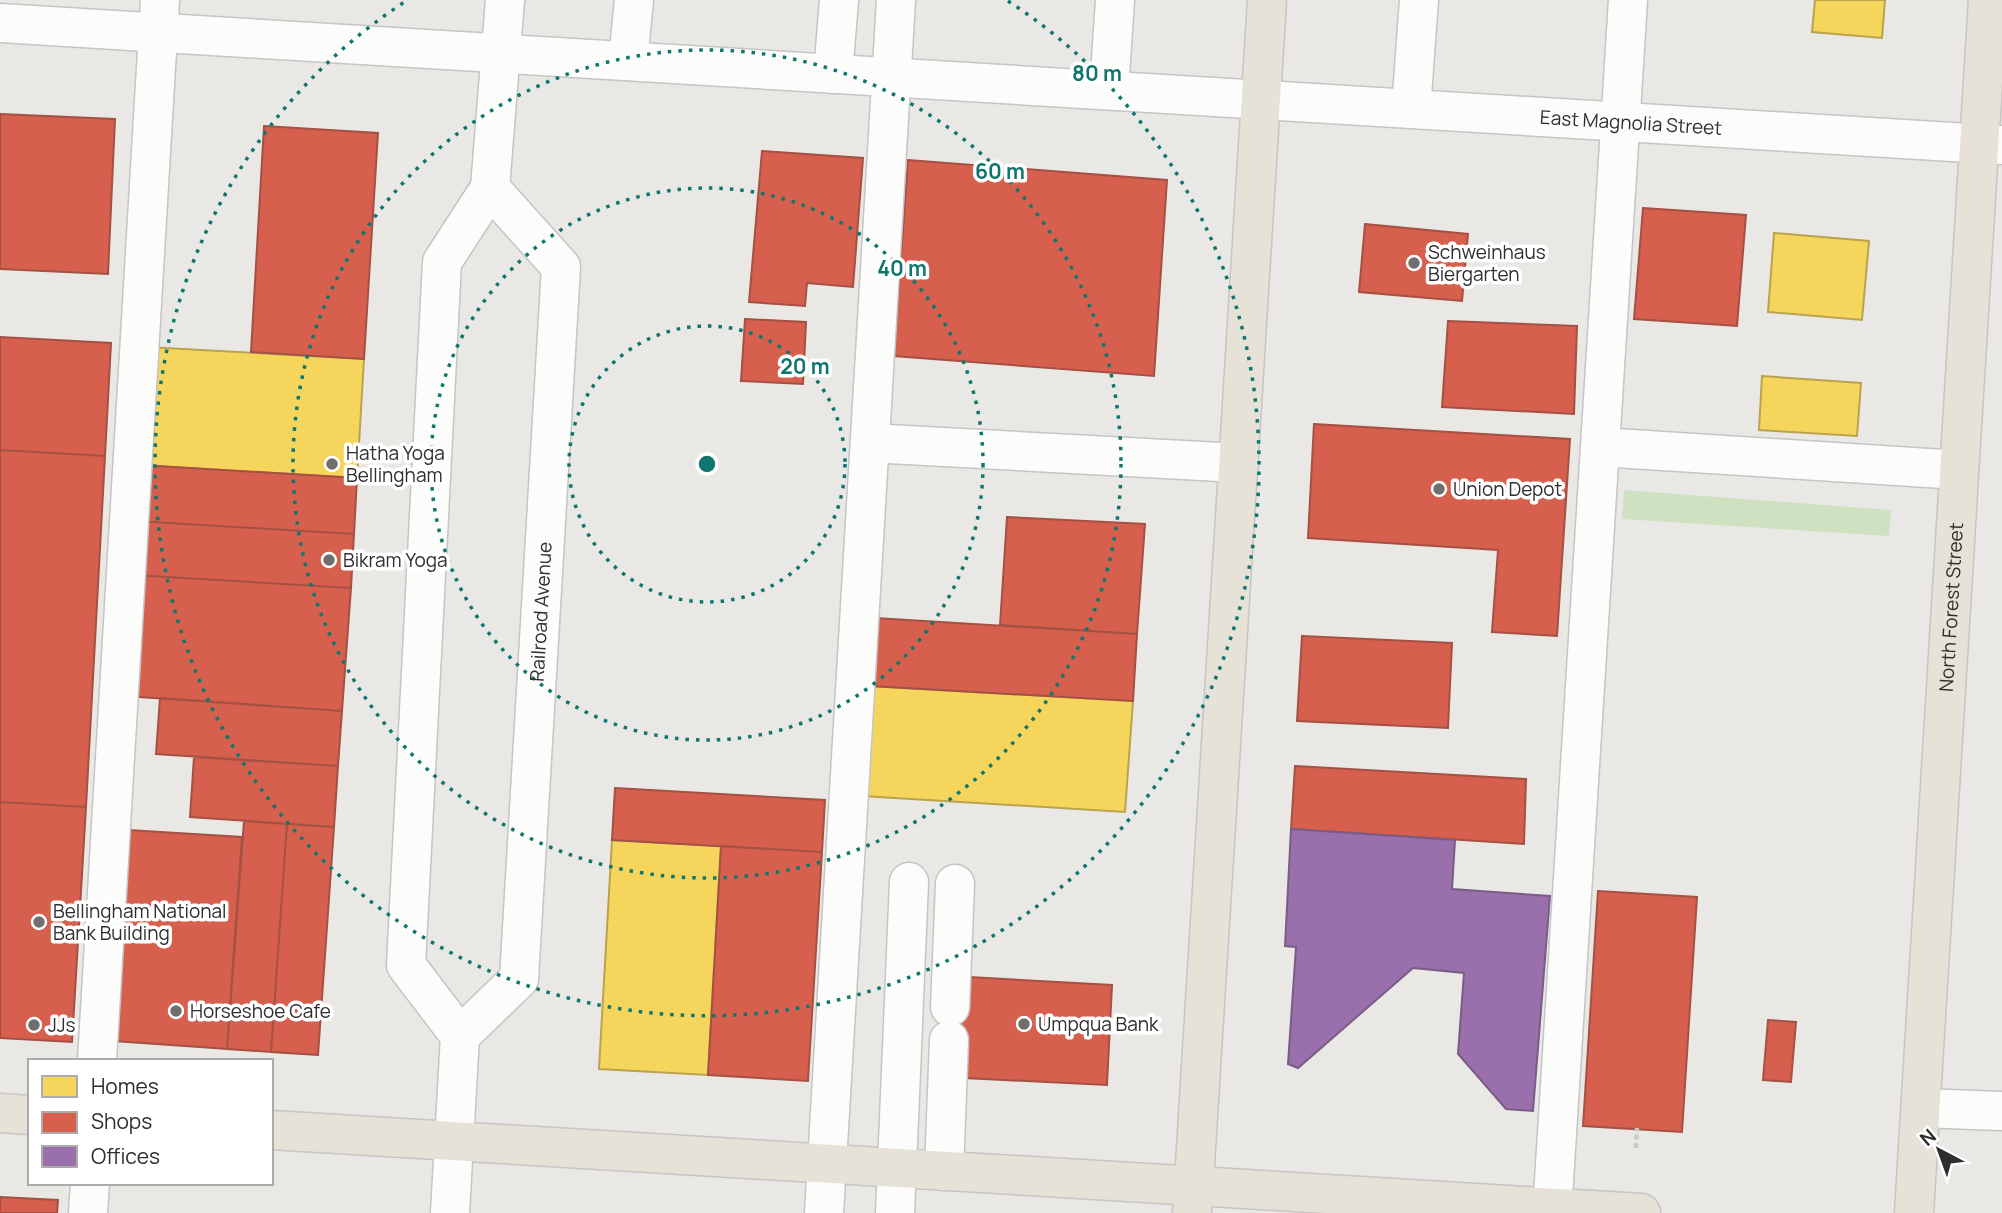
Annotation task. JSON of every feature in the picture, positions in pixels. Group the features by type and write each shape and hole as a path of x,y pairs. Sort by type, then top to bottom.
{"main road":[{"path":"1193,1199 1267,0"},
{"name":"North Forest Street","path":"1914,1213 1959,470 1991,144 1988,0"},
{"path":"0,1113 28,1115"},
{"path":"273,1130 944,1171 1193,1199 1641,1213"}],"street":[{"path":"450,1213 460,1036 406,965 442,262 490,188 505,0"},
{"path":"628,61 634,0"},
{"path":"833,74 839,0"},
{"path":"824,1213 896,0"},
{"path":"1109,90 1115,0"},
{"path":"1412,109 1419,0"},
{"path":"1552,1210 1628,0"},
{"path":"97,1059 159,16"},
{"name":"East Magnolia Street","path":"0,23 159,16 501,53 1991,144"},
{"name":"Railroad Avenue","path":"460,1036 519,979 561,267 490,188"},
{"path":"870,443 1239,463"},
{"path":"1600,447 1959,470"},
{"path":"895,1213 909,882"},
{"path":"944,1171 954,884"},
{"path":"1921,1108 2002,1111"},
{"path":"89,1213 90,1185"}],"path":[{"path":"1636,1149 1637,1128"}],"green space":[{"path":"1624,490 1891,510 1889,536 1622,519"}],"building: Homes":[{"path":"1815,0 1885,0 1882,38 1812,32"},
{"path":"1774,233 1869,241 1862,320 1768,312"},
{"path":"147,347 364,359 357,478 140,465"},
{"path":"1762,376 1861,383 1857,436 1759,430"},
{"path":"870,686 1133,701 1125,812 862,796"},
{"path":"612,840 721,846 708,1075 599,1069"}],"building: Shops":[{"path":"0,114 115,119 108,274 0,269"},
{"path":"264,126 378,133 364,359 251,352"},
{"path":"762,151 863,158 853,287 807,283 805,306 749,302"},
{"path":"908,160 1167,180 1154,376 894,356"},
{"path":"1643,208 1746,215 1737,326 1634,319"},
{"name":"Schweinhaus Biergarten","path":"1365,224 1468,234 1462,301 1359,292"},
{"path":"745,319 806,322 803,384 741,381"},
{"path":"1448,321 1577,326 1574,414 1442,407"},
{"path":"0,337 111,343 105,456 0,450"},
{"name":"Union Depot","path":"1314,424 1570,439 1557,636 1492,632 1498,550 1308,538"},
{"path":"0,450 105,456 86,807 0,802"},
{"path":"140,465 357,478 354,534 136,521"},
{"path":"1007,517 1145,524 1137,634 1000,625"},
{"path":"136,521 354,534 351,588 134,575"},
{"path":"134,575 351,588 342,711 125,696"},
{"path":"875,618 1137,634 1133,701 870,686"},
{"path":"1302,636 1452,643 1448,728 1297,721"},
{"path":"160,698 342,711 338,766 156,754"},
{"path":"194,757 338,766 334,827 190,817"},
{"path":"1295,766 1526,779 1524,844 1291,829"},
{"path":"615,788 825,800 822,852 612,840"},
{"name":"Bellingham National Bank Building","path":"0,802 86,807 72,1042 0,1038"},
{"path":"244,821 287,824 271,1052 227,1049"},
{"path":"287,824 334,827 318,1055 271,1052"},
{"path":"128,830 242,837 227,1049 114,1041"},
{"path":"721,846 822,852 808,1081 708,1075"},
{"path":"1598,891 1697,897 1682,1132 1583,1126"},
{"name":"Umpqua Bank","path":"969,977 1112,985 1107,1085 964,1078 938,1040 940,1008"},
{"path":"1768,1020 1796,1022 1791,1082 1763,1080"},
{"path":"0,1197 58,1200 57,1213 0,1213"}],"building: Offices":[{"path":"1291,829 1455,840 1452,889 1550,896 1533,1111 1506,1109 1458,1054 1464,973 1413,968 1298,1068 1288,1064 1296,947 1285,946"}],"place":[{"name":"Schweinhaus Biergarten","path":"1414,263"},
{"name":"Hatha Yoga Bellingham","path":"332,464"},
{"name":"Union Depot","path":"1439,489"},
{"name":"Bikram Yoga","path":"329,560"},
{"name":"Bellingham National Bank Building","path":"39,922"},
{"name":"Horseshoe Cafe","path":"176,1011"},
{"name":"Umpqua Bank","path":"1024,1024"},
{"name":"JJs","path":"34,1025"}]}
